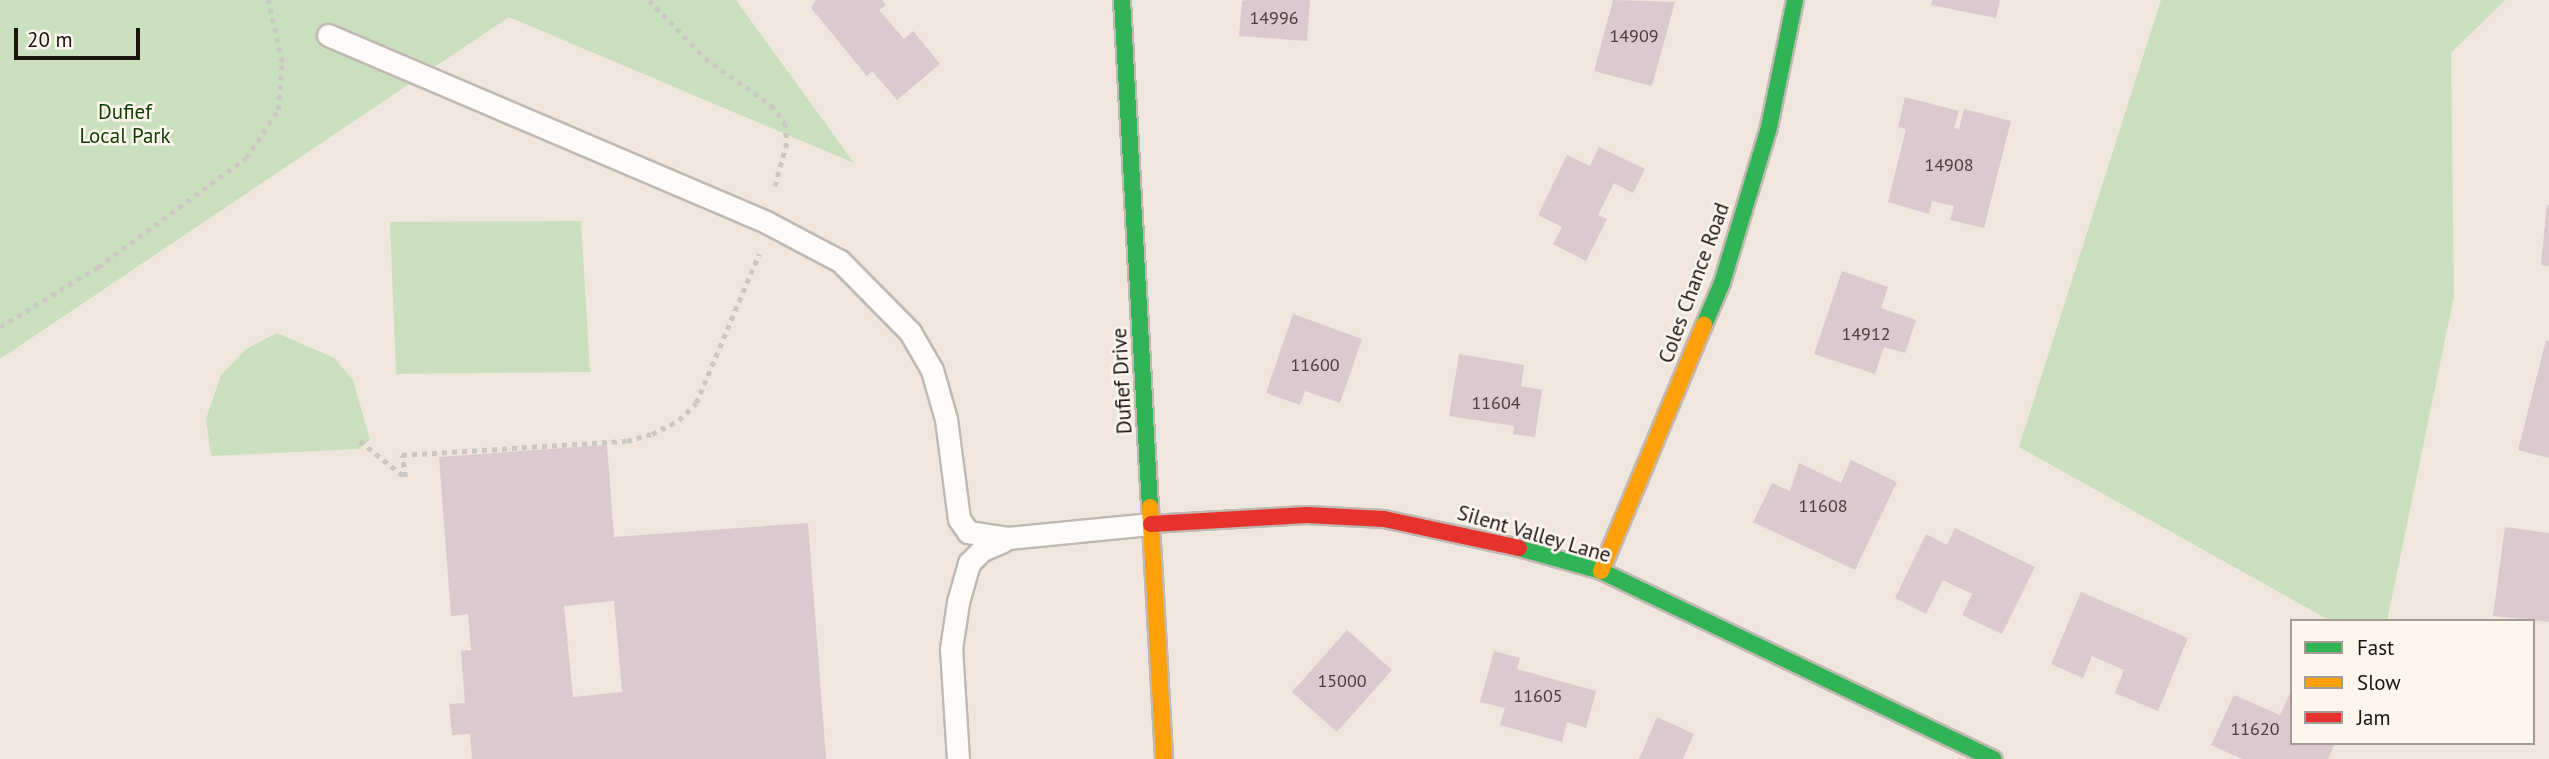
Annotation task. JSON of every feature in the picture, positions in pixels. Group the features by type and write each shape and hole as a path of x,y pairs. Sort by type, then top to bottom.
{"street":[{"name":"Dufief Drive","path":"1122,0 1164,759"},
{"name":"Coles Chance Road","path":"1601,572 1721,283 1769,127 1795,0"},
{"name":"Silent Valley Lane","path":"1151,524 1307,515 1384,519 1486,538 1601,572 1993,759"}],"lane":[{"path":"328,36 766,222 839,261 910,332 932,370 946,419 959,519 968,532 1008,538 1151,524"},
{"path":"958,759 951,649 958,602 969,563 982,550 1008,538"}],"path":[{"path":"0,327 98,267 246,158 278,110 282,62 268,0"},
{"path":"360,441 405,477 402,455 627,441 670,424 696,402 758,256 787,143 785,123 771,105 705,58 649,0"}],"green space":[{"name":"Dufief Local Park","path":"0,0 736,0 854,163 509,17 0,359"},
{"path":"2161,0 2505,0 2451,53 2454,296 2387,619 2327,619 2019,447"},
{"path":"581,221 590,372 396,374 390,222"},
{"path":"277,333 334,358 353,380 370,440 359,449 211,456 206,419 221,375 246,349"}],"building":[{"path":"816,0 882,0 886,5 879,10 904,39 913,31 940,64 897,100 872,71 867,76 811,8"},
{"path":"1310,0 1307,41 1239,36 1242,1"},
{"path":"1613,0 1675,2 1652,86 1594,71"},
{"path":"1932,0 2000,0 1996,18 1931,5"},
{"path":"1905,97 1959,111 1954,128 1959,129 1964,109 2011,121 1984,228 1950,220 1954,206 1932,201 1929,214 1888,202 1906,129 1898,127"},
{"path":"1599,147 1645,169 1633,193 1614,183 1598,215 1607,219 1586,261 1553,244 1562,227 1538,215 1567,155 1590,166"},
{"path":"2549,205 2549,266 2541,265"},
{"path":"1842,271 1888,287 1881,308 1916,320 1905,353 1884,347 1875,374 1814,354"},
{"path":"1293,314 1362,339 1340,403 1305,391 1300,405 1266,393"},
{"path":"2546,340 2549,341 2549,458 2518,450"},
{"path":"1459,354 1524,365 1521,386 1542,390 1535,437 1513,434 1514,426 1449,416"},
{"path":"607,445 614,537 808,523 826,759 472,759 470,734 452,735 449,704 465,703 461,651 471,650 468,614 451,616 439,457","holes":["614,601 622,692 573,697 564,606"]},
{"path":"1851,460 1897,482 1855,570 1753,522 1772,483 1790,491 1799,463 1841,483"},
{"path":"2505,527 2549,533 2549,622 2493,616"},
{"path":"1955,528 2035,567 2002,634 1962,615 1972,594 1943,580 1926,614 1895,598 1926,534 1947,545"},
{"path":"2081,592 2188,638 2158,711 2115,693 2124,670 2092,656 2083,678 2051,664"},
{"path":"1347,630 1392,670 1337,732 1292,692"},
{"path":"1494,651 1520,658 1517,669 1596,691 1586,728 1567,722 1562,742 1500,725 1505,708 1480,702"},
{"path":"2290,693 2290,745 2334,745 2328,759 2242,759 2211,745 2234,695 2280,715"},
{"path":"1657,717 1694,734 1683,759 1639,759"}],"traffic: fast":[{"path":"1122,0 1150,507"},
{"path":"1704,325 1722,283 1769,127 1795,0"},
{"path":"1519,548 1601,571 1993,759"}],"traffic: slow":[{"path":"1601,571 1704,325"},
{"path":"1150,507 1164,759"}],"traffic: jam":[{"path":"1151,524 1307,515 1384,519 1519,548"}]}
